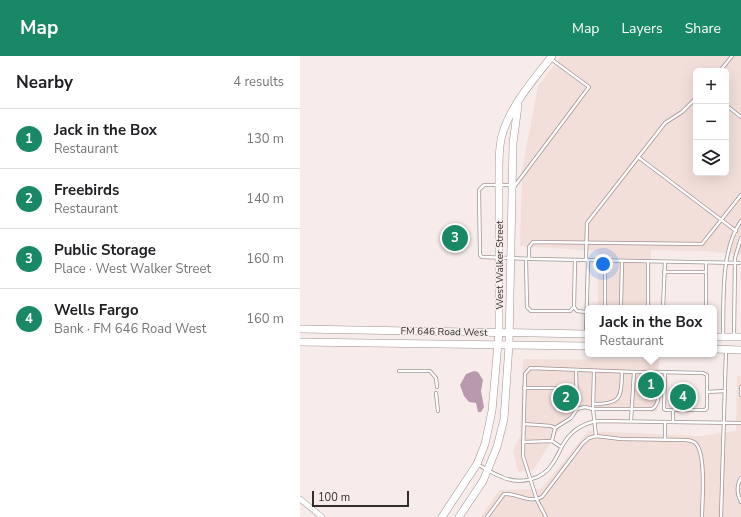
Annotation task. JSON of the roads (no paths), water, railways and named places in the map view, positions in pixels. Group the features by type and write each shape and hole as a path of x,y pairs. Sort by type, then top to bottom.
{"street":[{"name":"West Walker Street","path":"442,517 477,464 485,444 492,411 499,332 498,258 500,144 503,132 519,100 551,57"},
{"name":"West Walker Street","path":"459,517 483,481 497,447 504,419 509,344 514,131 519,100"},
{"name":"FM 646 Road West","path":"300,329 585,334"},
{"path":"717,337 738,337"},
{"name":"FM 646 Road West","path":"300,342 585,346"},
{"path":"717,349 741,350"},
{"path":"300,500 322,517"}],"lane":[{"path":"722,68 732,56"},
{"path":"551,57 589,87 512,187 499,184 484,185 479,190 480,255 482,257 527,259 741,263"},
{"path":"586,305 587,223 665,124 682,112 693,101"},
{"path":"729,107 741,117"},
{"path":"638,157 736,231"},
{"path":"574,308 570,311 531,311 527,307 527,259 529,246 533,242 702,244 741,195"},
{"path":"723,337 726,263 736,231 741,221"},
{"path":"738,337 735,263 736,251 741,238"},
{"path":"574,308 575,260"},
{"path":"605,260 605,305"},
{"path":"621,305 622,261"},
{"path":"648,261 648,305"},
{"path":"663,305 665,262"},
{"path":"706,263 706,305"},
{"path":"664,272 706,272"},
{"path":"574,308 577,311 585,312"},
{"path":"721,517 726,391 726,350"},
{"path":"546,517 537,500 523,456 524,374 530,368 622,372 665,372 699,372 707,375 706,408 702,411 664,409 665,372"},
{"path":"552,441 555,428 571,418 576,409 576,370"},
{"path":"400,371 430,371 436,378 437,387"},
{"path":"594,371 596,436"},
{"path":"594,404 608,404 619,398 622,391 622,372"},
{"path":"631,421 634,372"},
{"path":"576,409 585,407 594,409 652,409 658,402 658,372"},
{"path":"741,387 741,395"},
{"path":"524,388 576,388"},
{"path":"707,392 726,391"},
{"path":"436,393 438,411"},
{"path":"673,410 673,422"},
{"path":"477,464 511,480 531,479 547,470 553,463 561,447 575,429 595,421 741,423"},
{"path":"665,422 665,439"},
{"path":"524,424 551,426 555,428"},
{"path":"487,517 504,494 537,500 542,497 582,443 589,438 596,436 621,439 665,439 694,442 700,449 702,462 702,517"},
{"path":"523,442 552,441 561,447"},
{"path":"741,478 737,487 741,502"}],"place":[{"name":"Public Storage","path":"455,238"},
{"name":"Jack in the Box","path":"651,385"},
{"name":"Wells Fargo","path":"683,397"},
{"name":"Freebirds","path":"566,398"}]}
